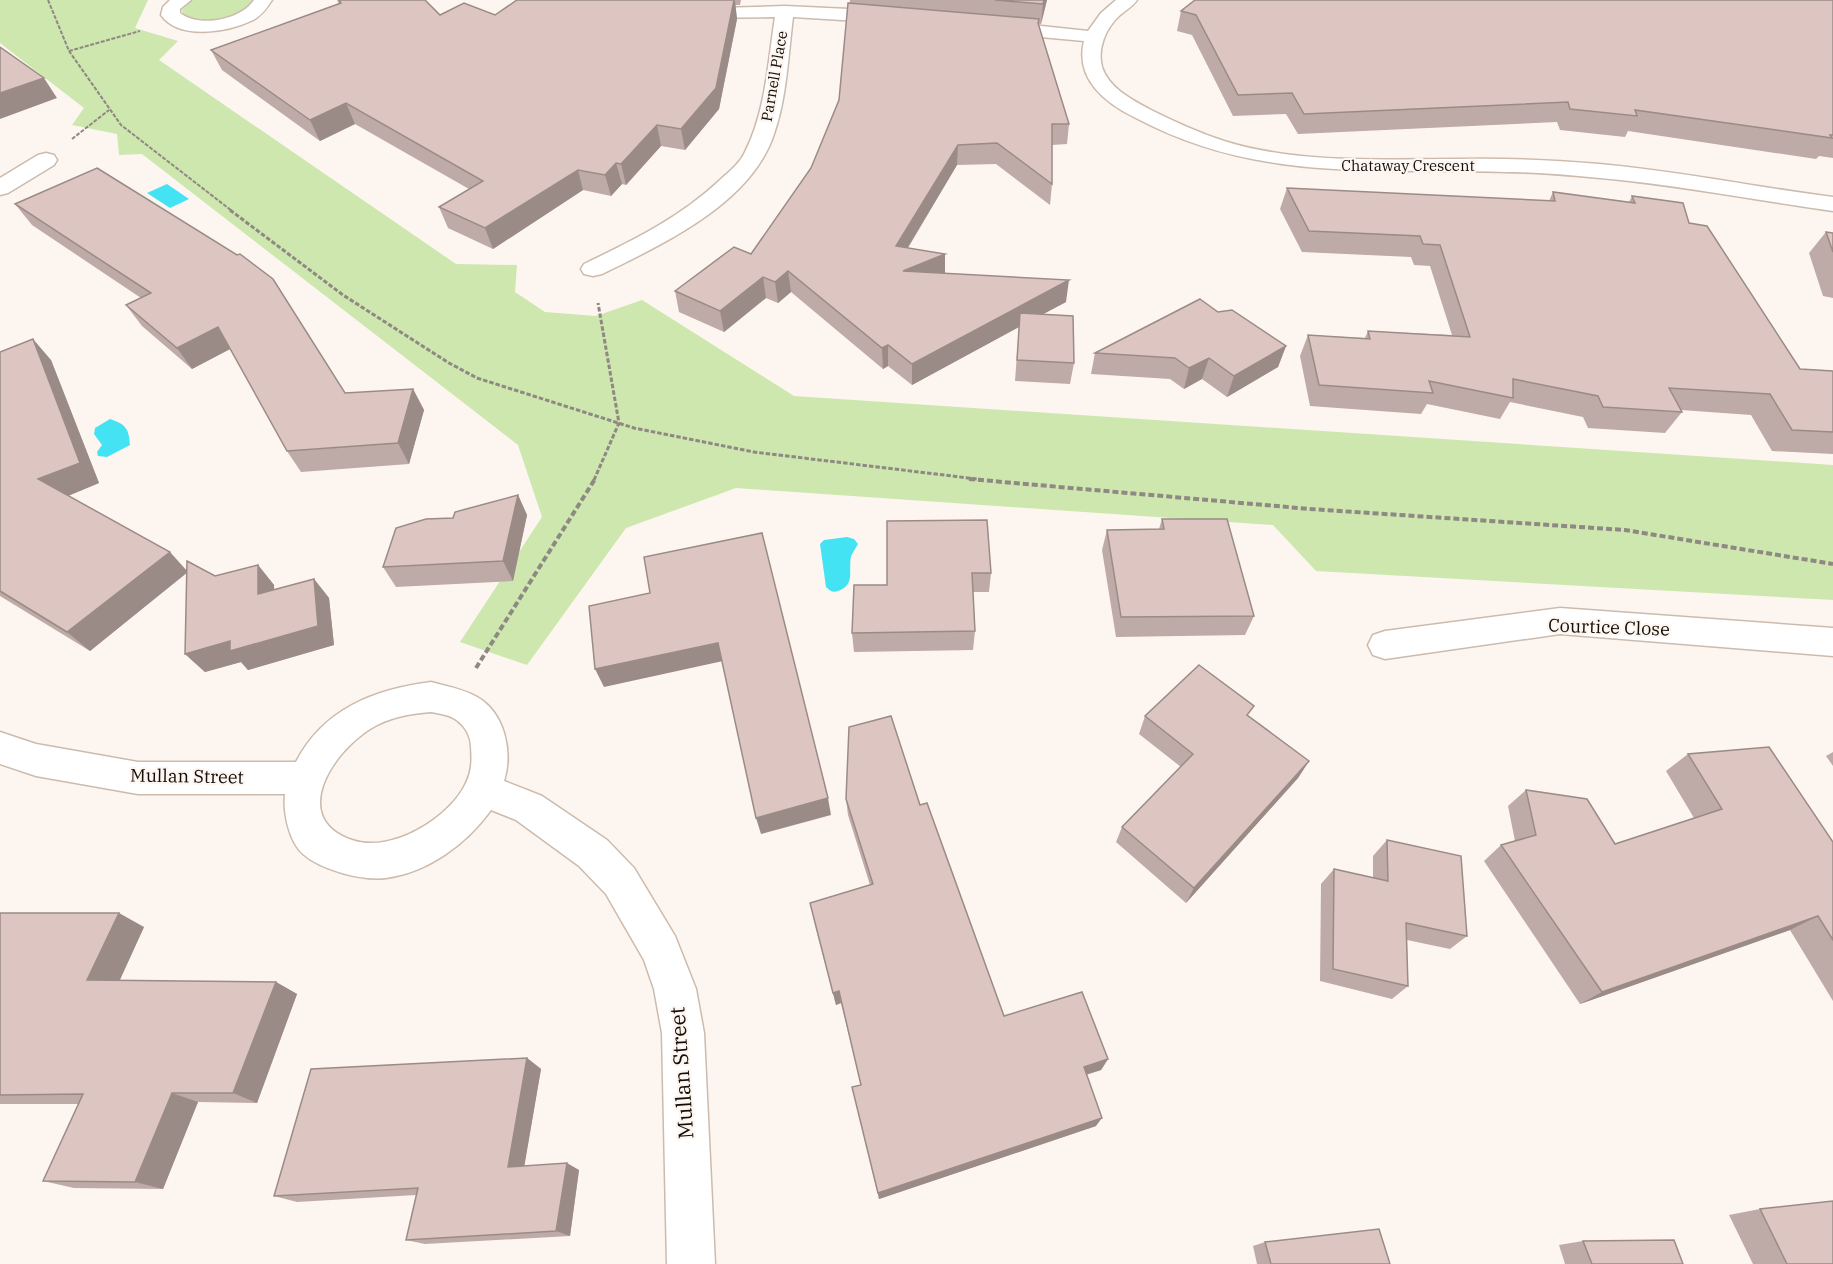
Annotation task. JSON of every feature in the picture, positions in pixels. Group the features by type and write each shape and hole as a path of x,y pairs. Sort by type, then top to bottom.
{"street":[{"path":"182,0 172,8 170,15 175,21 194,25 221,24 253,12 263,0"},
{"name":"Chataway Crescent","path":"1128,0 1113,9 1098,27 1091,47 1091,67 1097,78 1118,100 1152,121 1174,131 1254,154 1345,166 1506,165 1600,171 1698,183 1833,204"},
{"path":"670,14 785,11 905,18"},
{"name":"Parnell Place","path":"593,269 660,238 711,203 745,168 757,150 769,116 785,11"},
{"path":"976,25 1095,37"},
{"path":"0,188 46,160"},
{"name":"Courtice Close","path":"1385,645 1560,621 1833,642"},
{"path":"431,698 463,706 485,726 493,755 484,790 461,823 424,848 383,861 344,858 315,840 301,812 305,778 325,745 356,718 393,701 431,698"},
{"name":"Mullan Street","path":"0,748 36,760 138,777 305,778"},
{"name":"Mullan Street","path":"484,790 529,807 593,853 620,881 661,950 675,989 683,1033 691,1264"}],"path":[{"path":"48,0 69,51 121,125 160,158 343,295 477,378 619,423 754,452 874,468 1299,508 1625,530 1833,564"},
{"path":"69,51 175,21"},
{"path":"46,160 109,110"},
{"path":"453,703 591,488 619,423 593,269"}],"green space":[{"path":"0,0 148,0 135,28 178,41 159,60 456,264 517,265 515,292 545,312 596,316 642,300 794,396 1833,465 1833,600 1316,571 1273,525 736,488 626,528 527,665 460,642 542,517 518,445 142,154 119,155 117,134 72,125 84,108 0,43"},
{"path":"192,0 255,0 231,16 202,21 183,15 182,10"}],"water":[{"path":"167,184 189,199 170,208 147,193"},
{"path":"110,419 126,428 130,445 107,457 98,456 97,452 102,445 94,434 95,428"},
{"path":"847,537 854,539 858,544 851,557 849,581 844,588 833,592 826,587 820,544 824,540"}],"building":[{"path":"339,0 425,0 440,15 464,3 495,15 517,0 734,0 716,88 681,129 657,125 621,164 616,163 605,175 578,170 485,228 439,207 483,181 346,103 310,120 211,50 341,3"},
{"path":"995,0 1044,0 1043,4"},
{"path":"1195,0 1833,0 1833,135 1830,135 1832,138 1635,110 1637,116 1570,109 1568,102 1304,114 1292,93 1238,95 1196,15 1181,11"},
{"path":"848,3 1039,19 1038,23 1069,124 1052,124 1052,184 997,143 958,145 896,246 945,254 903,271 1069,280 912,364 888,345 882,348 788,271 775,282 763,277 720,311 675,291 734,247 751,254 811,168 839,100"},
{"path":"0,47 44,78 0,93"},
{"path":"97,168 237,255 240,254 273,279 345,393 413,389 398,443 287,451 218,327 177,348 126,305 151,293 15,204"},
{"path":"1287,188 1555,201 1553,192 1635,203 1632,196 1683,203 1689,223 1707,226 1800,369 1833,371 1833,432 1792,430 1770,394 1669,388 1682,412 1603,407 1598,396 1513,379 1513,398 1429,381 1433,393 1319,385 1308,335 1370,339 1368,331 1470,337 1440,245 1423,244 1420,236 1309,231"},
{"path":"1826,232 1833,233 1833,252"},
{"path":"1200,299 1218,312 1232,310 1286,346 1234,376 1209,358 1189,368 1175,358 1095,353"},
{"path":"1020,313 1073,316 1074,363 1017,360"},
{"path":"33,339 80,463 38,479 170,552 67,632 0,591 0,352"},
{"path":"518,495 503,561 383,567 396,528 426,519 453,518 455,512"},
{"path":"1162,519 1227,519 1254,616 1121,617 1107,530 1164,529"},
{"path":"987,520 991,573 972,573 975,631 852,633 854,585 887,585 887,521"},
{"path":"762,533 828,798 756,818 718,643 595,669 589,606 650,593 644,557"},
{"path":"187,561 215,576 258,565 258,594 314,579 318,626 230,651 230,641 185,654"},
{"path":"1199,665 1254,706 1247,715 1309,761 1194,888 1122,827 1193,754 1145,716"},
{"path":"891,716 920,805 927,803 1004,1016 1082,992 1108,1059 1084,1067 1102,1118 878,1193 852,1087 861,1085 839,991 833,993 810,903 873,884 846,799 849,727"},
{"path":"1769,747 1833,842 1833,940 1818,916 1602,992 1501,845 1536,835 1526,790 1587,799 1615,844 1722,809 1688,754"},
{"path":"1387,840 1461,856 1467,936 1406,923 1408,986 1333,969 1334,869 1388,881"},
{"path":"0,913 119,913 87,980 276,982 233,1093 172,1093 135,1182 43,1181 83,1094 0,1095"},
{"path":"527,1058 508,1167 567,1163 556,1231 406,1240 418,1188 274,1196 311,1069"},
{"path":"1833,1201 1833,1264 1787,1264 1760,1209"},
{"path":"1379,1229 1390,1264 1271,1264 1265,1242"},
{"path":"1674,1240 1683,1264 1592,1264 1583,1241"}]}
